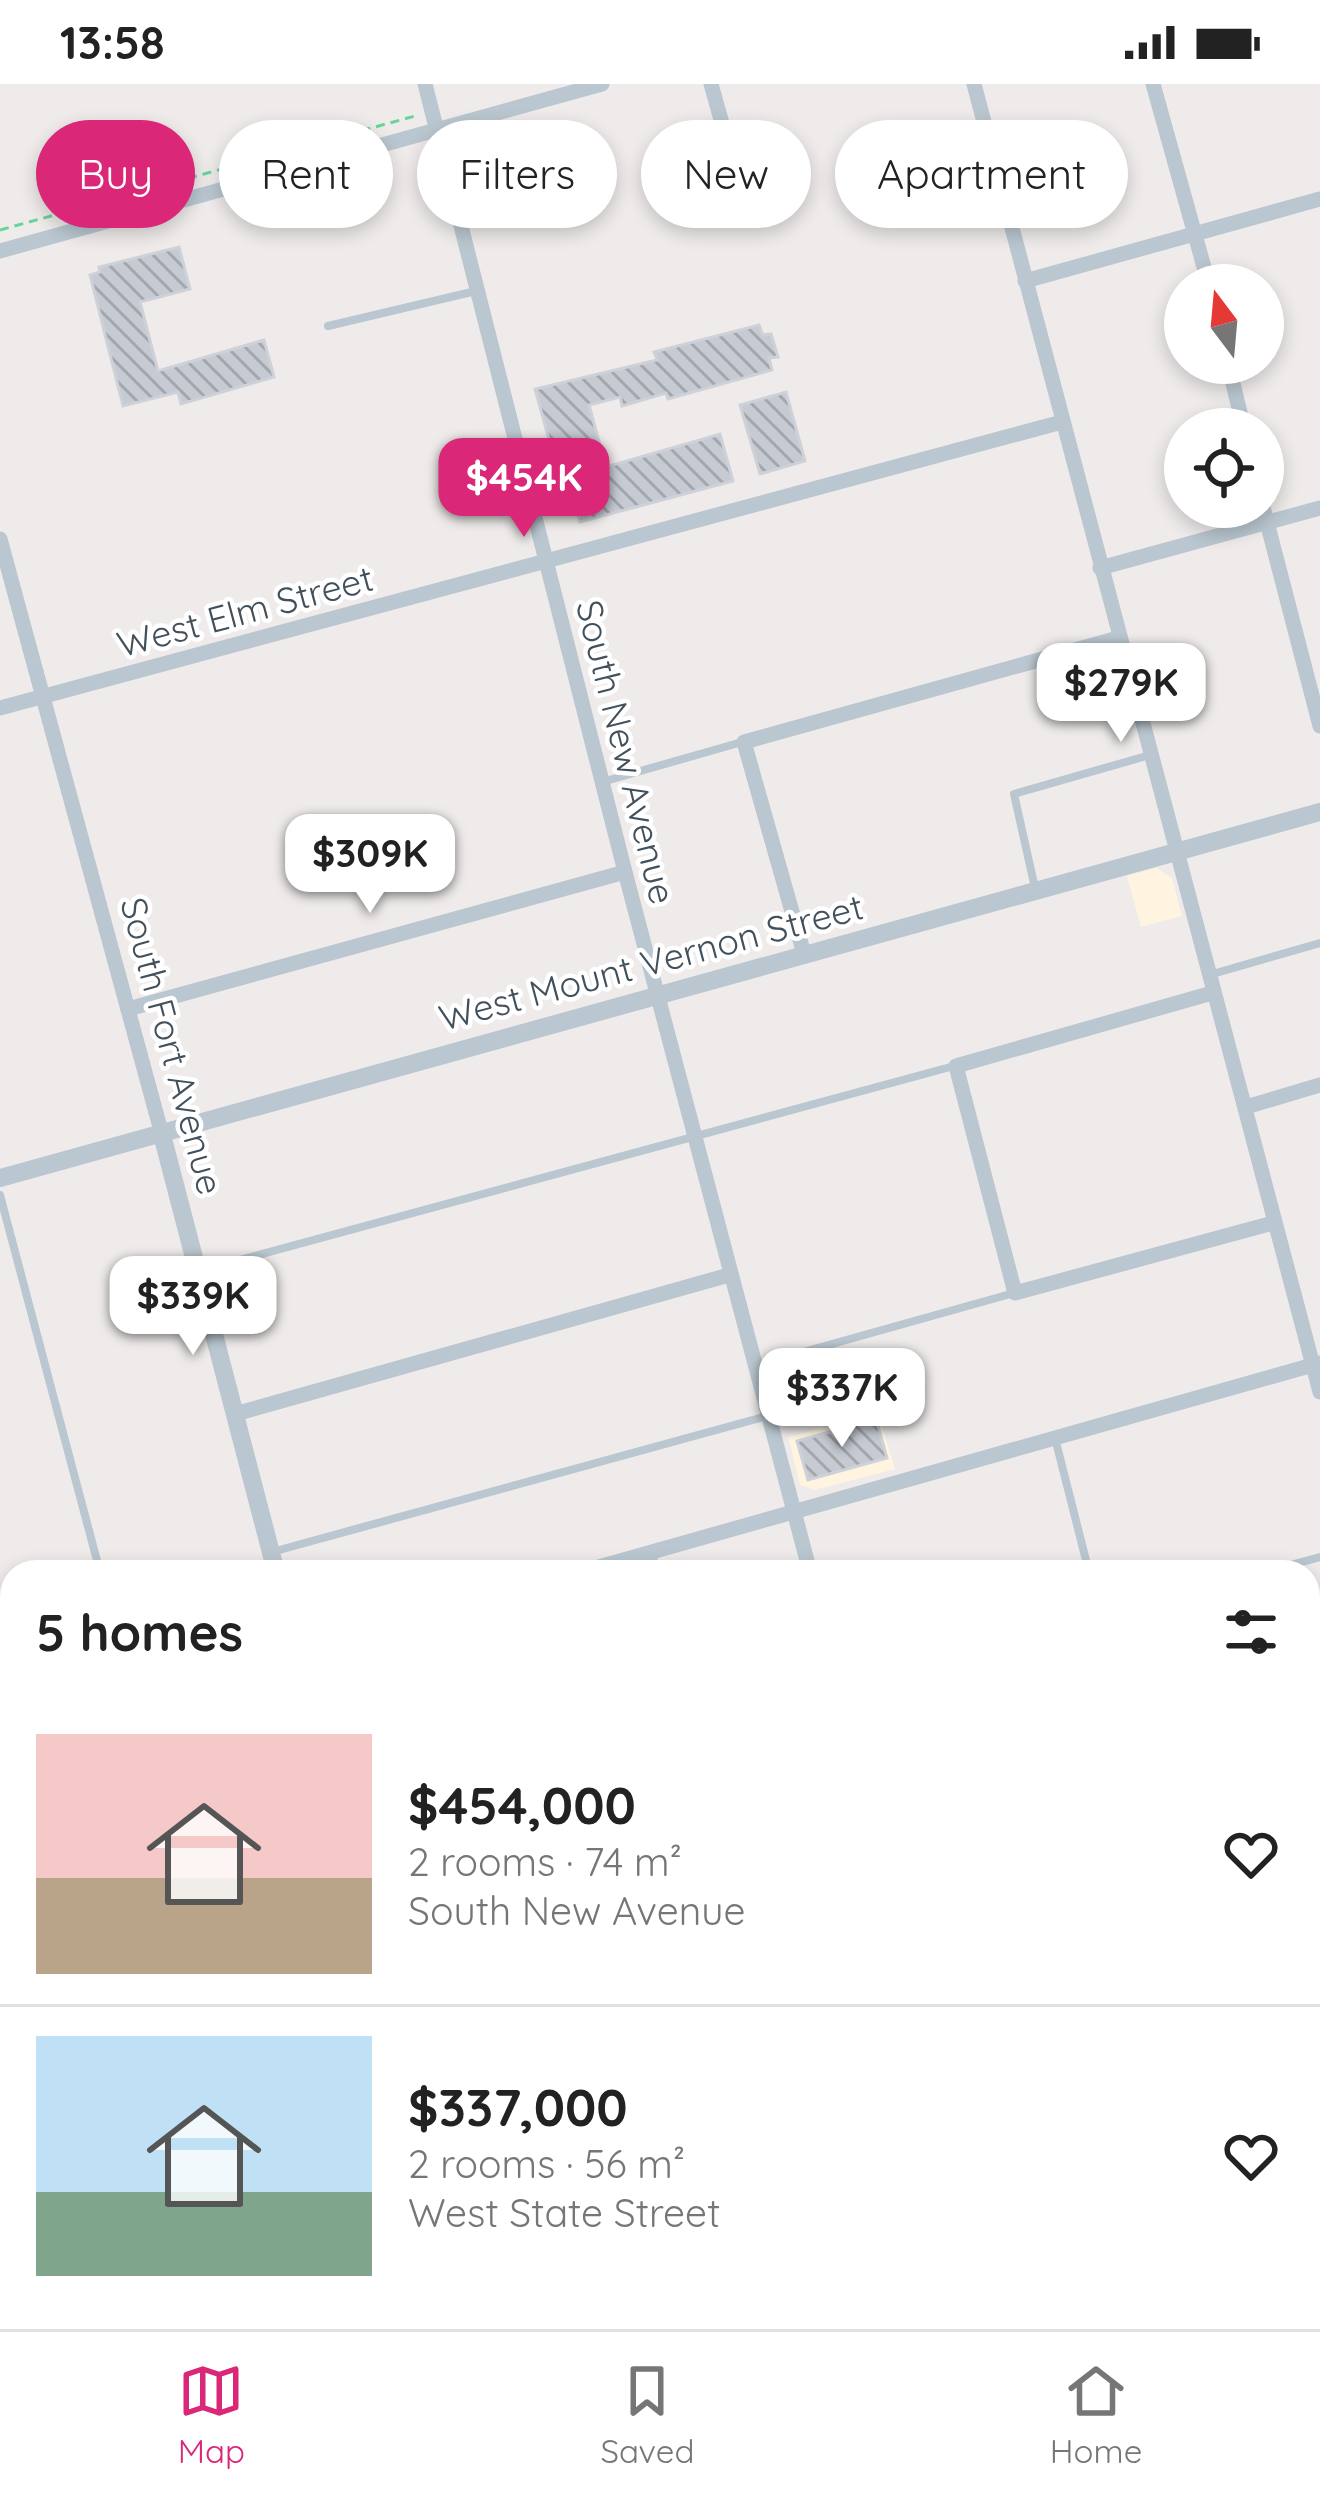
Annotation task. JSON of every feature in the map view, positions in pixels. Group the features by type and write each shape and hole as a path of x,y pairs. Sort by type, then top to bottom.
{"street":[{"name":"South New Avenue","path":"425,84 434,120"},
{"path":"473,120 602,84"},
{"path":"711,84 721,120"},
{"path":"974,84 1320,1392"},
{"path":"1153,84 1204,264"},
{"path":"0,251 417,136"},
{"path":"1025,281 1320,199"},
{"name":"South New Avenue","path":"462,228 729,1275 807,1560"},
{"name":"West Elm Street","path":"0,708 1062,422"},
{"path":"1284,513 1320,508"},
{"path":"1100,568 1225,528"},
{"path":"1268,528 1320,726"},
{"name":"South Fort Avenue","path":"0,539 273,1560"},
{"path":"804,954 744,742 1118,638"},
{"name":"West Mount Vernon Street","path":"0,1178 1320,812"},
{"path":"128,1009 625,872"},
{"path":"1210,984 956,1066 1015,1293 1273,1223"},
{"path":"1246,1107 1320,1085"},
{"path":"235,1414 729,1275"},
{"path":"624,1560 1316,1364"}],"lane":[{"path":"328,326 478,290"},
{"path":"602,782 744,742"},
{"path":"1036,890 1014,794 1150,755"},
{"path":"1210,984 1320,943"},
{"path":"198,1271 694,1133 956,1066"},
{"path":"0,1195 97,1560"},
{"path":"754,1366 1015,1293"},
{"path":"271,1552 768,1416"},
{"path":"1054,1436 1086,1560"},
{"path":"652,1552 654,1560"}],"path":[{"path":"0,230 416,116 412,100"}],"shaded area":[{"path":"1157,868 1172,878 1182,916 1141,927 1127,876"},
{"path":"878,1413 895,1469 815,1490 800,1485 788,1437"}],"building":[{"path":"179,247 190,289 140,302 158,371 264,340 274,377 181,404 178,392 123,406 90,275 100,272 99,267"},
{"path":"759,325 763,335 771,334 778,357 769,358 772,370 668,399 666,393 622,406 620,397 589,405 606,467 720,434 733,481 580,522 563,456 554,458 535,389 657,360 654,352"},
{"path":"786,392 805,461 760,474 740,405"},
{"path":"876,1419 887,1458 808,1480 797,1441"}]}
